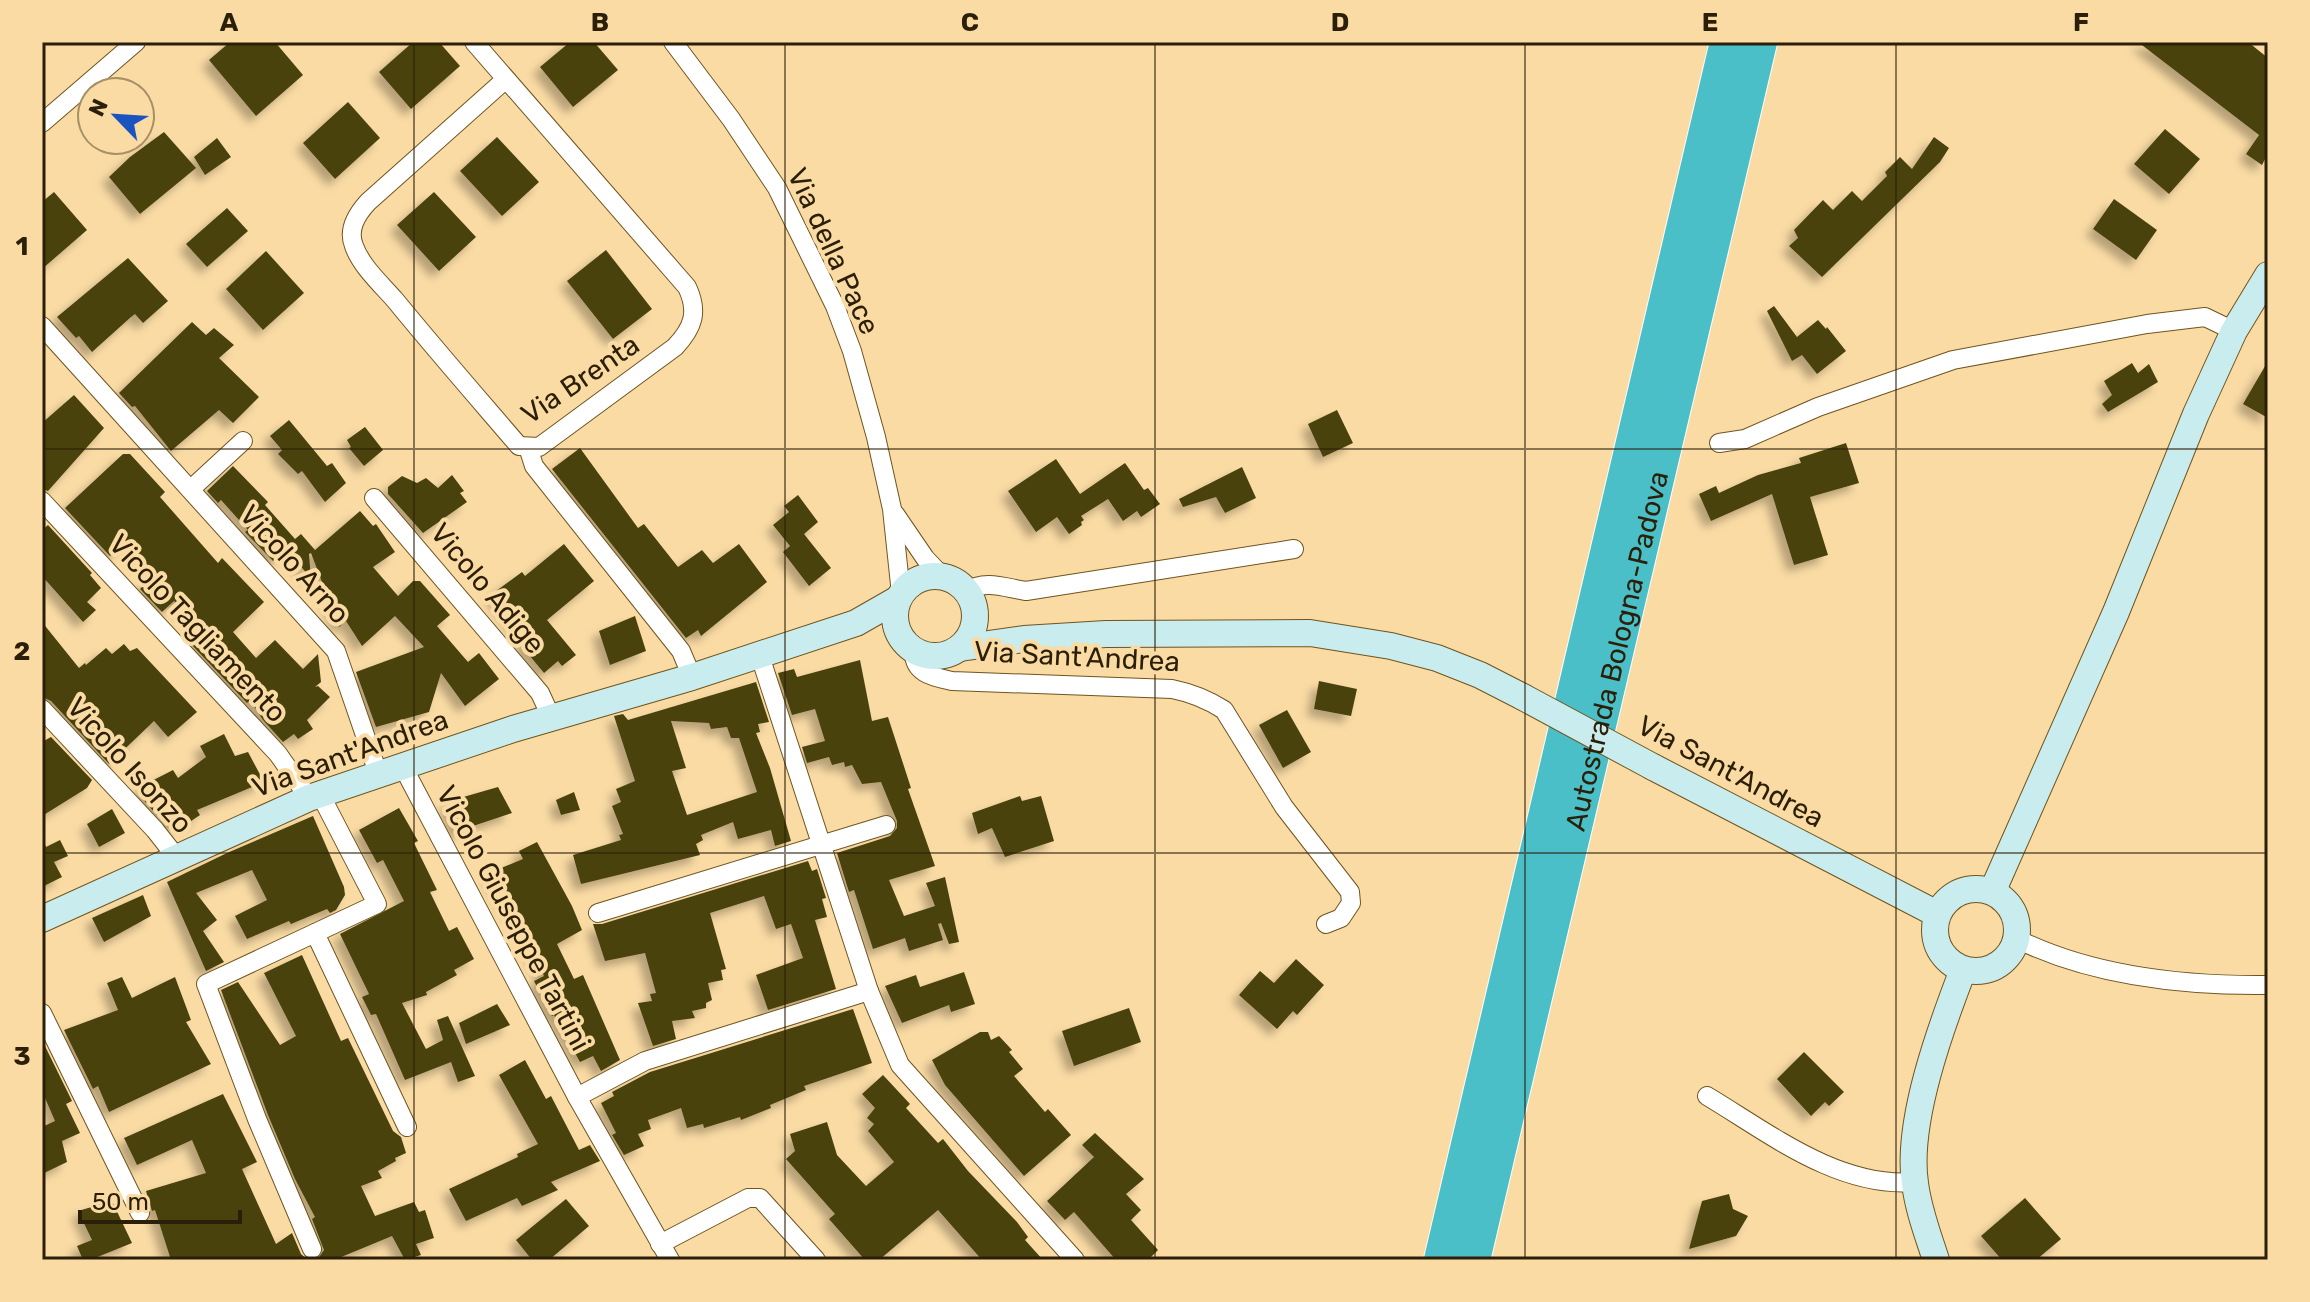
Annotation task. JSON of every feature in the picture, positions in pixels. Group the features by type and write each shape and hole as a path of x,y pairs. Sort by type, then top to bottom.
{"highway":[{"name":"Autostrada Bologna-Padova","path":"1441,1260 1727,42"},
{"name":"Autostrada Bologna-Padova","path":"1473,1260 1760,42"}],"street":[{"path":"42,123 136,42"},
{"name":"Via Brenta","path":"474,42 687,287 692,298 694,314 687,334 675,347 539,447 519,446 367,266 353,245 352,229 357,214 368,202 506,79"},
{"name":"Via della Pace","path":"673,42 731,119 777,188 835,306 852,351 892,509 900,597"},
{"path":"1993,890 2075,706 2196,414 2234,331 2268,275"},
{"path":"1719,443 1745,439 1818,407 1953,360 2147,324 2205,317 2234,331"},
{"name":"Vicolo Arno","path":"42,326 336,651 390,769"},
{"path":"191,489 243,441"},
{"path":"528,447 534,466 681,651 692,677"},
{"name":"Vicolo Adige","path":"374,498 540,693 552,719"},
{"name":"Vicolo Tagliamento","path":"42,501 315,796 377,904 315,933"},
{"name":"Via della Pace","path":"892,509 925,558 942,576"},
{"path":"856,623 933,656 945,655 960,648 971,634 971,601 975,586 989,584 1026,591 1294,549"},
{"path":"907,644 895,620 900,597 915,581 926,576 942,576 959,583 971,601"},
{"name":"Via Sant'Andrea","path":"42,919 315,796 390,769 760,656 856,623 900,597"},
{"name":"Via Sant'Andrea","path":"971,601 990,624 1024,639"},
{"name":"Via Sant'Andrea","path":"960,648 1024,639 1106,634 1310,633 1378,643 1437,658 1523,697 1937,914"},
{"name":"Via Sant'Andrea","path":"907,644 921,671 928,676 952,681 1172,689 1196,694 1224,710 1284,807 1350,892 1351,903 1341,918 1326,924"},
{"path":"760,656 869,991 900,1065 1075,1260"},
{"name":"Vicolo Isonzo","path":"42,709 155,830 177,858"},
{"name":"Vicolo Giuseppe Tartini","path":"390,769 665,1252"},
{"path":"598,913 886,825"},
{"path":"1962,890 1993,890 2013,911 2017,939 2002,962 1990,969 1977,972 1963,970 1941,953 1934,926 1937,914 1948,899 1962,890"},
{"path":"312,1249 257,1119 206,984 315,933 407,1127"},
{"path":"2017,939 2037,949 2158,981 2218,986 2268,985"},
{"path":"1936,1260 1914,1182 1916,1125 1936,1050 1963,970"},
{"path":"577,1097 645,1061 869,991"},
{"path":"42,1013 140,1213"},
{"path":"1707,1096 1810,1157 1852,1175 1866,1180 1914,1182"},
{"path":"665,1252 748,1198 760,1198 816,1260"}],"building":[{"path":"230,42 275,42 303,75 256,116 209,60"},
{"path":"413,42 439,42 460,66 411,109 379,72"},
{"path":"570,42 594,42 618,70 573,107 540,67"},
{"path":"2138,42 2248,42 2268,58 2268,153 2262,165 2246,154 2259,135"},
{"path":"348,102 380,138 335,179 303,143"},
{"path":"2165,129 2200,159 2169,194 2134,164"},
{"path":"164,132 196,168 140,214 109,177 131,156 156,156 156,138"},
{"path":"497,137 539,182 502,216 460,171"},
{"path":"1934,137 1949,148 1940,162 1822,277 1789,246 1798,238 1794,230 1823,200 1833,210 1852,191 1862,201 1887,176 1885,172 1900,157 1912,169"},
{"path":"217,138 231,157 205,175 194,157"},
{"path":"54,192 87,230 42,269 42,202"},
{"path":"434,192 476,237 439,271 397,225"},
{"path":"2114,199 2157,230 2136,260 2093,229"},
{"path":"227,208 248,231 207,267 186,244"},
{"path":"606,250 652,309 613,339 567,281"},
{"path":"266,251 304,293 263,330 226,289"},
{"path":"128,258 168,301 143,323 135,314 92,352 57,317"},
{"path":"1774,306 1797,337 1818,320 1846,351 1817,374 1802,355 1792,361 1767,311"},
{"path":"192,322 206,335 214,328 234,345 219,358 259,397 233,423 219,410 171,451 135,406 132,407 119,393"},
{"path":"2268,361 2268,418 2243,404"},
{"path":"2132,363 2138,373 2149,364 2158,382 2108,412 2102,404 2112,395 2104,381"},
{"path":"74,395 104,428 48,491 42,489 42,423"},
{"path":"1337,410 1353,443 1323,457 1308,424"},
{"path":"289,420 327,466 332,463 346,483 325,502 302,471 298,474 278,454 282,450 270,436"},
{"path":"365,427 383,450 364,466 349,448 347,440"},
{"path":"1846,443 1859,483 1810,497 1828,555 1794,565 1772,494 1711,521 1699,494 1716,486 1719,493 1758,475 1801,463 1799,458"},
{"path":"580,448 638,528 644,524 678,567 702,550 713,563 739,544 767,582 701,636 698,630 686,638 552,469"},
{"path":"123,454 130,454 165,492 160,497 218,563 222,558 264,602 233,632 256,658 275,640 303,669 318,654 321,682 315,687 318,686 330,697 307,720 313,729 298,739 294,734 283,742 250,700 247,703 191,644 205,632 174,601 162,612 140,589 155,574 126,542 110,556 65,508"},
{"path":"1056,459 1080,494 1125,463 1144,490 1148,488 1160,504 1141,517 1137,511 1123,521 1108,499 1081,516 1084,520 1082,525 1069,534 1057,517 1036,532 1008,491"},
{"path":"233,466 268,502 265,505 295,539 301,534 315,550 360,511 373,526 376,524 395,552 373,567 398,596 413,581 420,581 450,615 437,626 468,662 479,653 499,679 465,706 441,673 429,712 376,727 356,672 424,647 395,616 362,646 346,621 339,627 311,553 311,579 287,549 273,561 245,532 248,530 221,500 218,503 207,491"},
{"path":"1242,467 1256,498 1225,513 1216,497 1183,507 1179,499"},
{"path":"452,475 464,491 460,493 467,502 423,533 388,494 388,487 402,476 417,483 426,478 438,488"},
{"path":"798,495 818,522 804,534 831,568 809,586 783,552 790,546 773,525 789,512 784,506"},
{"path":"48,525 92,573 90,575 101,588 87,602 96,610 83,622 42,576 42,530"},
{"path":"564,544 594,581 547,620 576,655 562,666 558,661 544,673 520,644 526,640 492,594 522,572 525,576"},
{"path":"635,616 646,651 610,665 599,631"},
{"path":"42,622 79,668 106,648 112,654 124,644 130,651 137,648 197,712 168,737 154,721 109,764 51,701 42,697"},
{"path":"860,660 872,721 888,717 911,788 908,789 935,866 889,880 904,916 935,906 926,883 945,877 959,942 949,944 941,923 938,924 943,940 909,951 905,938 873,949 854,890 849,892 837,853 890,836 897,828 897,821 881,782 862,784 852,765 845,767 844,762 832,765 829,757 807,763 802,747 825,741 815,709 792,715 778,673 794,669 797,677"},
{"path":"1319,681 1357,689 1351,716 1314,709"},
{"path":"756,682 769,722 758,724 760,732 756,733 770,768 791,841 775,846 771,830 738,839 733,822 701,835 703,840 696,844 700,855 581,884 573,855 621,840 619,835 623,834 612,806 621,802 616,789 635,781 614,716 623,714 628,720","holes":["671,721 709,723 711,729 727,727 731,738 739,738 757,792 687,815 672,771 686,768"]},
{"path":"1287,710 1311,752 1283,768 1259,725"},
{"path":"224,734 235,756 248,752 264,782 197,810 200,815 185,825 181,821 168,827 146,803 138,788 173,770 178,778 206,757 200,746"},
{"path":"51,737 92,780 87,788 42,816 42,742"},
{"path":"498,787 512,813 455,832 446,802"},
{"path":"574,792 580,810 561,815 556,800"},
{"path":"1020,796 1022,801 1041,796 1054,841 1005,857 992,828 978,834 972,813"},
{"path":"399,808 418,841 414,843 437,890 430,892 449,931 457,927 474,959 454,970 457,975 426,992 427,995 402,1003 426,1049 443,1040 437,1020 448,1016 475,1076 458,1082 451,1062 405,1080 376,1014 371,1015 362,997 369,994 340,934 404,901 383,860 377,863 359,830"},
{"path":"112,809 125,833 99,847 87,824"},
{"path":"313,816 344,887 345,895 336,910 330,913 327,909 291,924 289,921 247,939 235,916 267,900 252,870 196,893 217,920 203,931 224,962 206,971 167,882"},
{"path":"42,839 46,847 60,840 68,856 54,862 62,877 42,887"},
{"path":"537,842 582,930 557,944 574,979 583,975 620,1060 601,1071 593,1056 580,1062 552,1016 534,981 544,976 510,906 489,873 523,859 519,851"},
{"path":"808,861 812,871 817,869 826,898 822,899 827,917 815,920 836,989 768,1010 756,975 803,958 791,924 776,929 764,896 710,913 726,969 721,970 723,980 708,983 712,1000 706,1003 706,1008 692,1011 695,1018 672,1021 676,1039 653,1046 638,1003 652,1001 650,994 656,993 645,953 605,961 593,924 602,924"},
{"path":"143,895 151,916 104,942 92,918"},
{"path":"302,955 341,1041 348,1038 393,1131 401,1137 406,1153 378,1171 382,1178 361,1186 375,1216 414,1202 419,1212 425,1210 434,1238 416,1244 421,1255 405,1260 392,1236 334,1260 317,1260 324,1250 312,1219 315,1217 268,1115 221,990 238,982 280,1045 296,1036 264,973"},
{"path":"1296,959 1324,985 1297,1015 1293,1011 1277,1029 1239,995 1260,971 1274,983"},
{"path":"964,972 975,1004 951,1012 949,1005 902,1023 885,986 916,975 920,987"},
{"path":"122,977 132,998 175,977 191,1020 186,1022 211,1064 109,1112 98,1086 93,1089 64,1030 118,1010 107,983"},
{"path":"497,1004 510,1025 466,1044 459,1023"},
{"path":"1129,1008 1141,1042 1074,1066 1062,1031"},
{"path":"853,1009 872,1063 804,1086 806,1090 741,1120 740,1117 704,1128 703,1124 687,1128 681,1108 648,1120 651,1129 638,1134 644,1146 624,1155 612,1135 616,1133 601,1103 614,1096 612,1092 650,1072"},
{"path":"980,1032 988,1032 991,1040 999,1036 1012,1050 1009,1052 1023,1069 1014,1076 1045,1112 1048,1109 1071,1135 1024,1176 945,1085 932,1060"},
{"path":"42,1040 72,1101 66,1104 80,1133 62,1141 67,1162 42,1174 42,1127 55,1121 42,1091"},
{"path":"1804,1052 1844,1092 1829,1106 1825,1102 1811,1116 1777,1079"},
{"path":"525,1060 546,1099 551,1096 579,1150 590,1145 600,1161 551,1182 558,1190 522,1206 517,1198 466,1221 449,1189 518,1157 517,1154 538,1144 499,1075"},
{"path":"883,1075 910,1104 906,1108 938,1143 943,1139 968,1171 1017,1222 1028,1237 1025,1240 1043,1260 982,1260 938,1210 879,1260 865,1260 829,1219 835,1214 786,1159 795,1151 790,1134 827,1122 837,1155 866,1186 894,1162 868,1131 874,1124 867,1118 875,1108 862,1094"},
{"path":"223,1094 257,1162 242,1169 276,1244 292,1233 301,1254 308,1260 171,1260 146,1191 206,1173 192,1140 137,1165 124,1138"},
{"path":"1095,1133 1144,1179 1126,1194 1141,1210 1131,1220 1158,1250 1148,1260 1116,1260 1074,1212 1065,1220 1047,1201 1094,1157 1082,1145"},
{"path":"1729,1194 1733,1209 1748,1216 1736,1236 1689,1249 1702,1201"},
{"path":"2025,1198 2061,1239 2036,1260 2002,1260 1981,1236"},
{"path":"566,1199 589,1226 549,1260 532,1260 516,1240"},
{"path":"112,1201 132,1243 83,1260 77,1246 92,1240 78,1211"}]}
